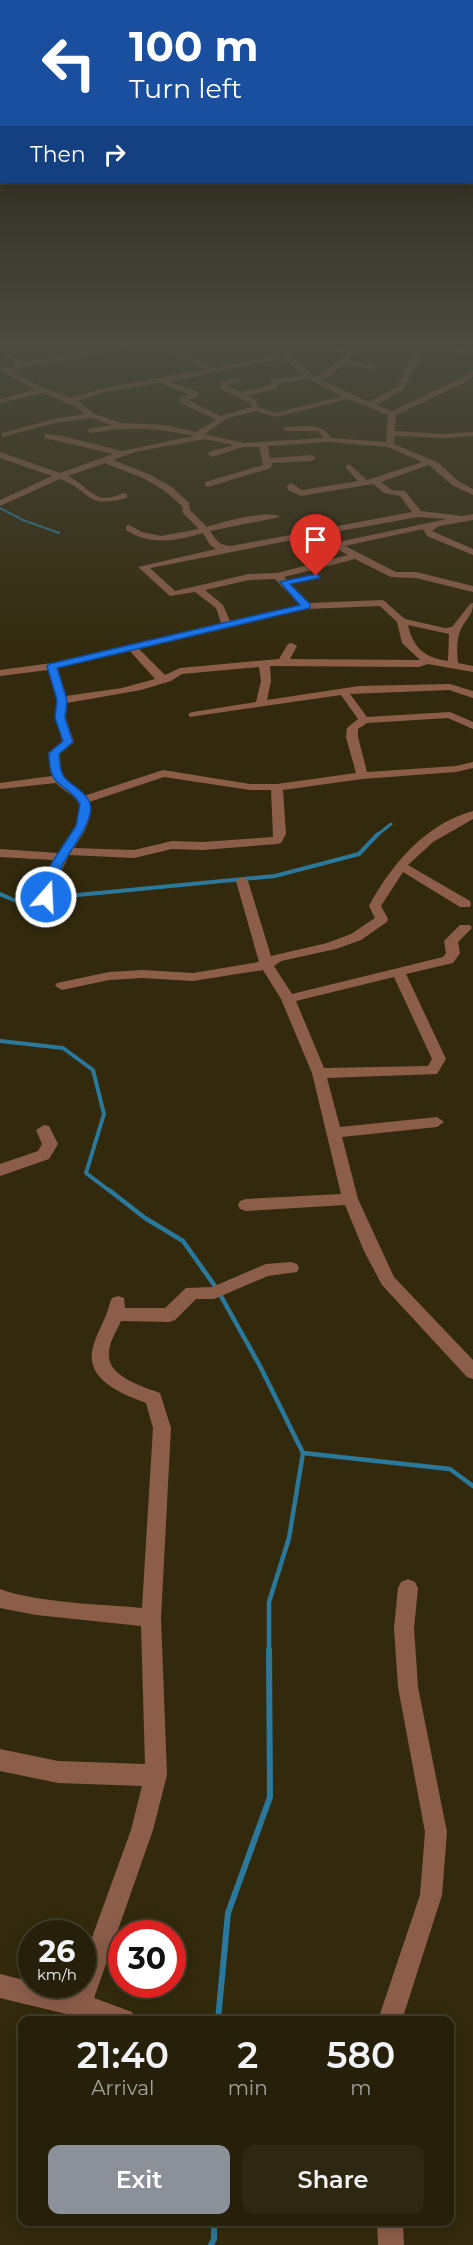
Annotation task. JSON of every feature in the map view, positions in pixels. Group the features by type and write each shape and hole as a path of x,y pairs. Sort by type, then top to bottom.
{"street":[{"path":"110,451 122,454"},
{"path":"0,503 61,476 136,451"},
{"path":"212,454 223,451"},
{"path":"208,484 265,468 268,466 268,461 265,451"},
{"path":"403,451 436,465 462,488 473,492"},
{"path":"0,455 61,476 74,482 95,498 105,501 124,496"},
{"path":"268,461 312,458"},
{"path":"104,460 150,476 179,497 186,505 186,511 205,530 212,544 231,549"},
{"path":"291,486 292,490 301,493 332,490 375,481 429,462"},
{"path":"349,467 364,482"},
{"path":"375,481 382,490 390,494 402,492 418,514"},
{"path":"316,576 281,579 249,577 173,594 143,567 418,514 438,514 462,519"},
{"path":"129,528 146,538 176,537 276,517"},
{"path":"337,545 473,517"},
{"path":"435,525 427,530 430,534 473,552"},
{"path":"316,534 394,575 416,575 473,589"},
{"path":"281,579 356,556"},
{"path":"281,579 307,606"},
{"path":"197,589 220,607 226,624"},
{"path":"0,673 52,666 307,606 383,603 402,621 445,631 455,630"},
{"path":"453,666 452,646 455,630 472,608"},
{"path":"402,621 406,641 423,663"},
{"path":"131,646 158,676 167,679"},
{"path":"283,662 292,646"},
{"path":"62,700 119,692 167,679 180,671 283,662 423,663 473,669"},
{"path":"406,688 414,684 423,663"},
{"path":"261,703 266,681 264,664"},
{"path":"36,913 46,897 57,864 85,815 83,800 58,778 54,753 68,742 60,718 62,700 52,666"},
{"path":"193,715 343,691 450,687 473,695"},
{"path":"343,691 364,720"},
{"path":"362,776 352,737 353,728 364,720 450,715 473,726"},
{"path":"83,800 163,774 178,774 250,787 278,787 362,776 456,769 473,765"},
{"path":"0,786 58,778"},
{"path":"0,853 134,854 172,845 203,846 277,840 280,834 278,787"},
{"path":"62,986 110,976 142,974 194,977 232,972 267,964 277,958 331,946 356,937 382,919 375,906 384,888 400,866 438,832 473,815"},
{"path":"400,866 465,904"},
{"path":"242,881 267,964 288,999 319,1073 350,1199 372,1251 388,1281 473,1372"},
{"path":"288,999 448,960 453,953 451,941 465,928"},
{"path":"319,1073 432,1071 439,1059 398,972"},
{"path":"335,1133 437,1122"},
{"path":"0,1170 44,1155 50,1143 44,1130"},
{"path":"246,1205 350,1199"},
{"path":"80,2005 142,1830 156,1775 151,1618 162,1428 154,1398 110,1378 100,1360 100,1350 117,1309 169,1315 192,1293 218,1290 266,1270 291,1268"},
{"path":"391,2016 430,1895 436,1832 408,1687 404,1628 408,1588"},
{"path":"0,1598 7,1602 36,1606 151,1618"},
{"path":"0,1760 26,1768 87,1777 156,1775"},
{"path":"0,1986 80,2005 112,2016"},
{"path":"390,2226 391,2245"}],"waterway":[{"path":"0,508 23,520 59,533"},
{"path":"376,836 391,824"},
{"path":"0,894 16,901 275,876 359,854 376,836"},
{"path":"0,1041 63,1048 93,1070 104,1114 86,1173 111,1192"},
{"path":"109,1190 145,1218 183,1241 217,1289 260,1366 303,1453"},
{"path":"269,1650 269,1602 289,1538 303,1453"},
{"path":"303,1453 450,1469 473,1486"},
{"path":"218,2016 228,1913 270,1797 269,1650"},
{"path":"211,2245 214,2239 214,2226"}],"route":[{"path":"46,897 57,864 81,826 85,815 83,800 63,785 54,766 54,753 68,742 60,718 62,700 52,666 307,606 284,582 316,576"}]}
